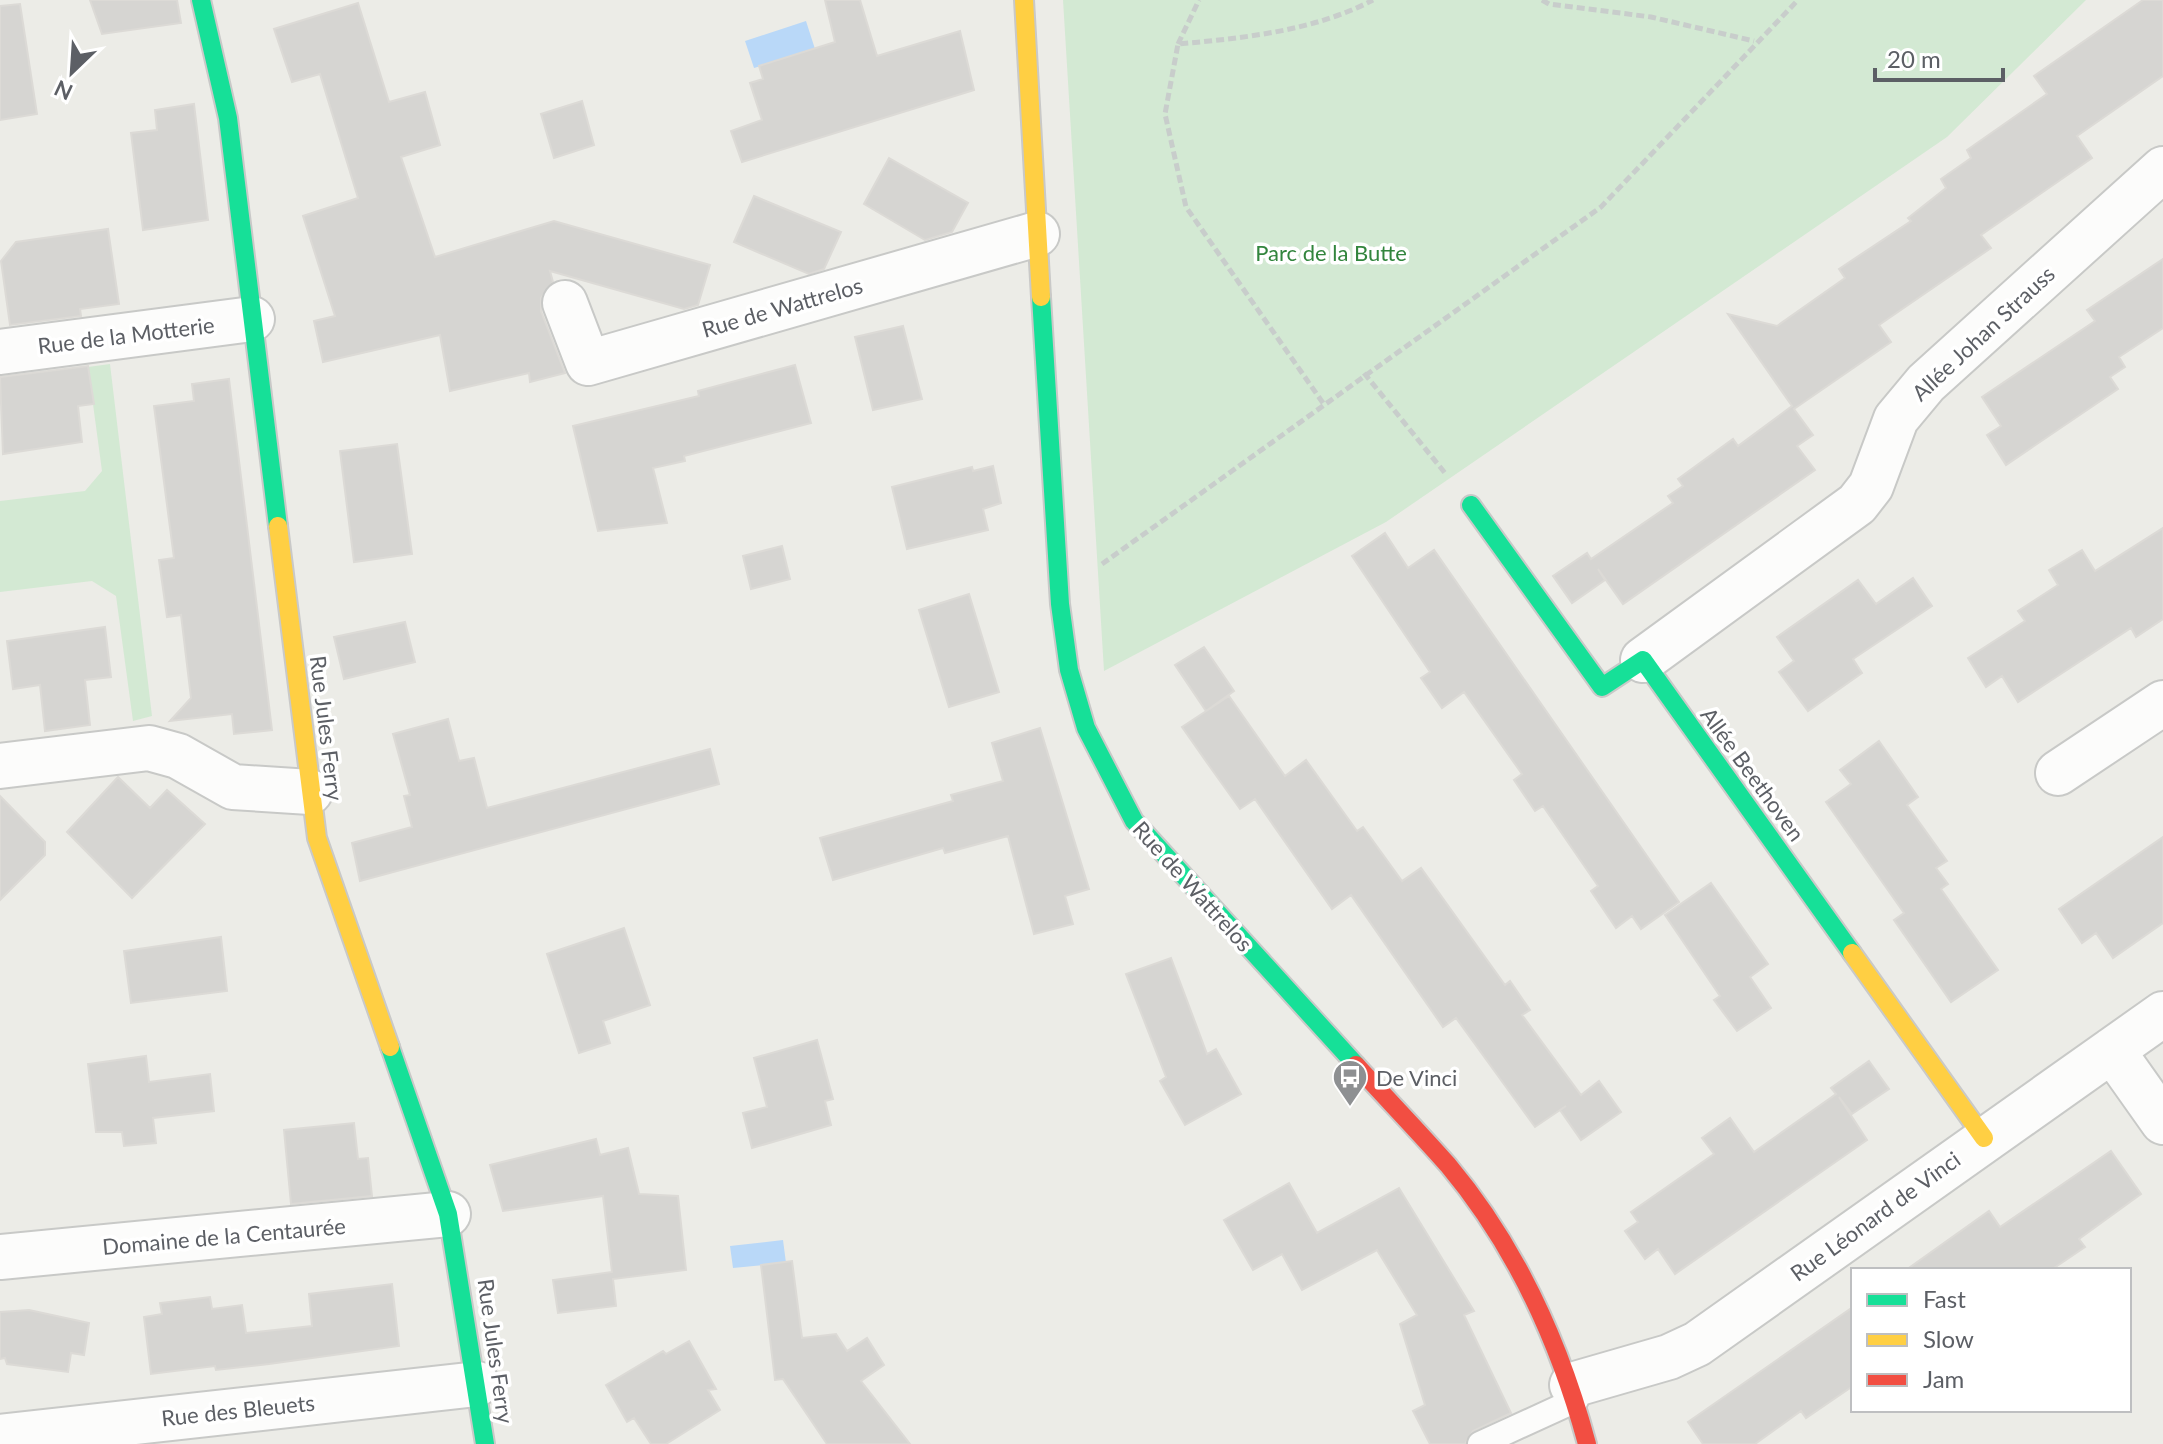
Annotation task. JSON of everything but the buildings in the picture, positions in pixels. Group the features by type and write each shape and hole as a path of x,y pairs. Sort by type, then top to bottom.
{"street":[{"name":"Rue Jules Ferry","path":"201,0 228,118 317,838 448,1214 485,1444"},
{"name":"Rue de Wattrelos","path":"1024,0 1057,566 1070,683 1094,754 1111,786 1157,849 1467,1191 1538,1306 1574,1392 1587,1444"},
{"name":"Allée Johan Strauss","path":"1643,660 1857,504 1871,486 1896,419 1926,383 2163,169"},
{"name":"Rue de Wattrelos","path":"565,303 588,363 1037,234"},
{"name":"Rue de la Motterie","path":"0,352 252,319"},
{"path":"1471,505 1602,687 1643,660"},
{"name":"Allée Beethoven","path":"1643,660 1984,1138"},
{"path":"2058,773 2163,703"},
{"path":"0,766 149,748 178,756 233,787 310,792"},
{"name":"Rue Léonard de Vinci","path":"1574,1392 1697,1344 2163,1014"},
{"path":"2112,1050 2163,1122"},
{"name":"Domaine de la Centaurée","path":"0,1257 448,1214"},
{"name":"Rue des Bleuets","path":"0,1437 477,1384"}],"lane":[{"path":"1480,1444 1574,1392"}],"path":[{"path":"1199,0 1178,44 1165,114 1186,207 1323,403"},
{"path":"1178,44 1253,37 1352,11 1373,0"},
{"path":"1542,0 1549,4 1651,17 1755,41"},
{"path":"1057,566 1097,567 1364,373 1601,207 1755,41 1798,0"},
{"path":"1364,373 1471,505"}],"green space":[{"name":"Parc de la Butte","path":"1063,0 2086,0 1947,137 1386,522 1104,671"},
{"path":"110,364 152,716 133,721 116,596 92,581 0,592 0,501 85,491 102,471 88,367"}],"water":[{"path":"806,21 815,49 754,68 745,41"},
{"path":"783,1240 786,1263 733,1268 730,1246"}],"traffic: fast":[{"path":"201,0 228,118 278,526"},
{"path":"1041,297 1060,604 1069,670 1086,728 1134,821 1356,1065"},
{"path":"1471,505 1602,687 1643,660 1852,953"},
{"path":"390,1047 448,1214 485,1444"}],"traffic: slow":[{"path":"1024,0 1041,297"},
{"path":"278,526 317,838 390,1047"},
{"path":"1852,953 1984,1138"}],"traffic: jam":[{"path":"1356,1065 1448,1165 1494,1228 1549,1333 1587,1444"}],"place":[{"name":"De Vinci","path":"1350,1108"}]}
